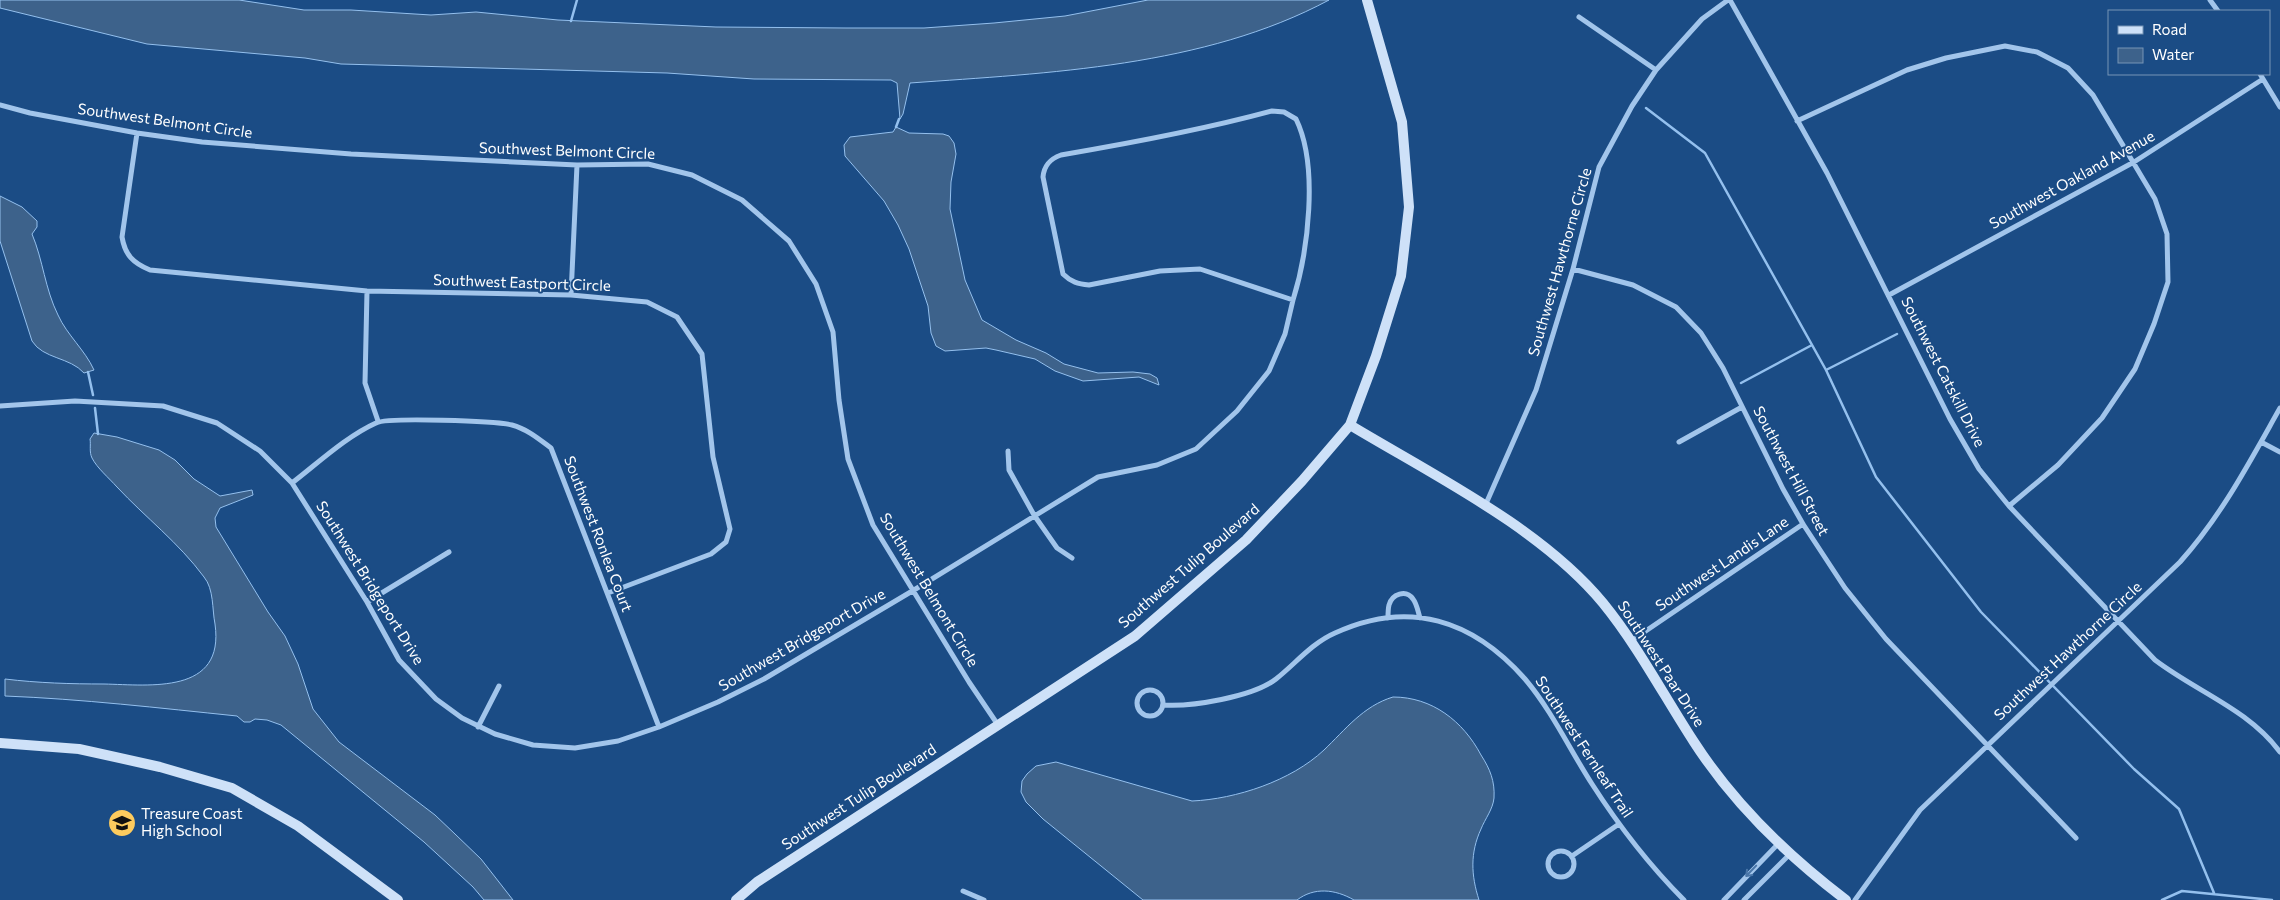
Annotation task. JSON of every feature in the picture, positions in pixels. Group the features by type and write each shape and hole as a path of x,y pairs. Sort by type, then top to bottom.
{"street":[{"name":"Southwest Tulip Boulevard","path":"736,900 757,882 1135,636 1246,540 1302,481 1350,425 1376,356 1401,276 1409,206 1402,122 1367,0"},
{"name":"Southwest Hawthorne Circle","path":"1485,506 1536,390 1573,269 1599,167 1632,106 1656,70 1702,19 1729,0"},
{"name":"Southwest Catskill Drive","path":"1729,0 1827,173 1950,419 1979,469 2009,506 2155,660 2244,715 2267,734 2280,752"},
{"path":"1579,17 1656,70"},
{"path":"1797,121 1908,70 1946,58 2004,46 2037,52 2068,68 2093,95 2155,199 2167,234 2168,282 2154,324 2135,369 2102,418 2058,465 2009,506"},
{"path":"2262,76 2280,107"},
{"name":"Southwest Oakland Avenue","path":"1889,296 2134,162 2262,76"},
{"name":"Southwest Belmont Circle","path":"0,105 30,113 137,133 202,142 351,154 577,165 648,164 692,175 742,200 790,240 816,284 833,332 839,400 848,459 873,525 969,682 998,725"},
{"name":"Southwest Bridgeport Drive","path":"0,406 75,401 163,406 217,423 260,451 292,483 367,602 400,660 421,686 448,709 478,727 495,734 551,748 597,745 659,727 764,679 1098,477 1157,466 1196,449 1236,411 1269,371 1285,334 1300,275 1305,249 1309,191 1307,164 1296,120 1288,114 1272,111 1163,138 1061,155 1047,164 1044,177 1061,268 1070,281 1089,284 1160,271 1200,269 1293,300"},
{"name":"Southwest Eastport Circle","path":"137,133 122,237 124,248 138,266 150,270 182,274 367,291 571,295 647,302 677,317 702,354 713,457 730,529 726,542 711,554 608,594"},
{"path":"571,295 577,165"},
{"name":"Southwest Hill Street","path":"1573,269 1633,284 1676,307 1701,332 1723,368 1783,489 1803,524 1845,588 1886,639 2076,838"},
{"path":"367,291 365,383 378,422"},
{"path":"1679,442 1742,407"},
{"name":"Southwest Hawthorne Circle","path":"1856,900 1920,810 2180,562 2206,533 2229,499 2280,408"},
{"name":"Southwest Ronlea Court","path":"292,483 362,430 378,422 390,420 443,421 512,425 531,433 551,448 659,727"},
{"name":"Southwest Paar Drive","path":"1350,425 1530,535 1578,577 1602,603 1631,641 1695,744 1732,794 1778,843 1846,900"},
{"path":"2261,442 2280,452"},
{"path":"1008,451 1009,470 1034,515 1057,548 1072,558"},
{"name":"Southwest Landis Lane","path":"1631,641 1803,524"},
{"path":"367,602 449,552"},
{"path":"1388,618 1389,604 1396,596 1403,593 1409,594 1415,600 1420,618"},
{"name":"Southwest Fernleaf Trail","path":"1163,704 1218,700 1246,695 1274,681 1316,644 1335,633 1378,618 1420,618 1467,631 1491,646 1525,680 1546,708 1619,824 1684,900"},
{"path":"478,727 499,686"},
{"name":"Southwest Fernleaf Trail","path":"1150,690 1161,695 1163,704 1159,713 1147,716 1138,708 1137,702 1144,691 1150,690"},
{"path":"0,743 79,749 160,767 232,788 298,826 398,900"},
{"path":"1572,856 1619,824"},
{"path":"1724,900 1778,843"},
{"path":"1554,852 1567,852 1572,856 1574,868 1570,874 1558,878 1548,870 1547,863 1554,852"},
{"path":"1744,900 1790,854"},
{"path":"963,891 984,900"}],"water":[{"path":"0,0 239,0 304,10 351,10 431,15 476,12 558,20 716,27 924,28 1065,16 1148,0 1329,0 1281,22 1230,40 1178,53 1070,70 910,83 903,114 900,119 897,83 891,80 754,79 667,73 341,64 305,58 147,44 0,8"},
{"path":"896,127 909,133 943,134 949,136 954,143 956,154 951,182 950,209 965,280 982,320 1016,340 1046,353 1064,364 1098,373 1133,372 1150,374 1157,378 1159,385 1139,377 1083,381 1055,371 1035,359 986,348 945,351 936,346 931,333 928,306 909,249 898,225 884,201 845,156 844,145 850,137 893,132"},
{"path":"0,196 22,207 37,221 37,227 32,234 54,305 66,329 94,370 84,373 72,364 43,351 32,341 0,241"},
{"path":"94,433 117,437 159,450 175,460 194,479 220,496 252,490 253,495 220,508 215,518 216,527 268,612 285,636 298,664 313,709 339,742 435,815 455,834 481,859 513,900 484,900 473,887 424,842 281,725 267,720 255,719 250,722 244,722 237,716 5,696 5,679 54,683 142,685 180,681 196,674 208,663 215,647 215,624 210,587 184,553 97,465 90,451 90,439"},
{"path":"1393,697 1421,701 1445,713 1456,722 1474,743 1489,770 1494,786 1494,798 1491,810 1477,838 1473,855 1474,882 1479,900 1354,900 1332,892 1317,891 1297,900 1143,900 1043,819 1026,802 1021,792 1022,781 1036,766 1056,762 1192,801 1227,797 1262,786 1296,771 1324,750 1364,712 1382,701"}],"waterway":[{"path":"571,21 577,0"},
{"path":"1646,108 1705,153 1826,370 1876,477 1981,612 2134,769 2179,809 2214,893"},
{"path":"896,127 899,119"},
{"path":"1826,370 1897,334"},
{"path":"1741,383 1812,345"},
{"path":"88,372 93,395"},
{"path":"95,408 98,434"},
{"path":"2162,900 2182,891 2272,900"}],"place":[{"name":"Treasure Coast High School","path":"122,823"}]}
